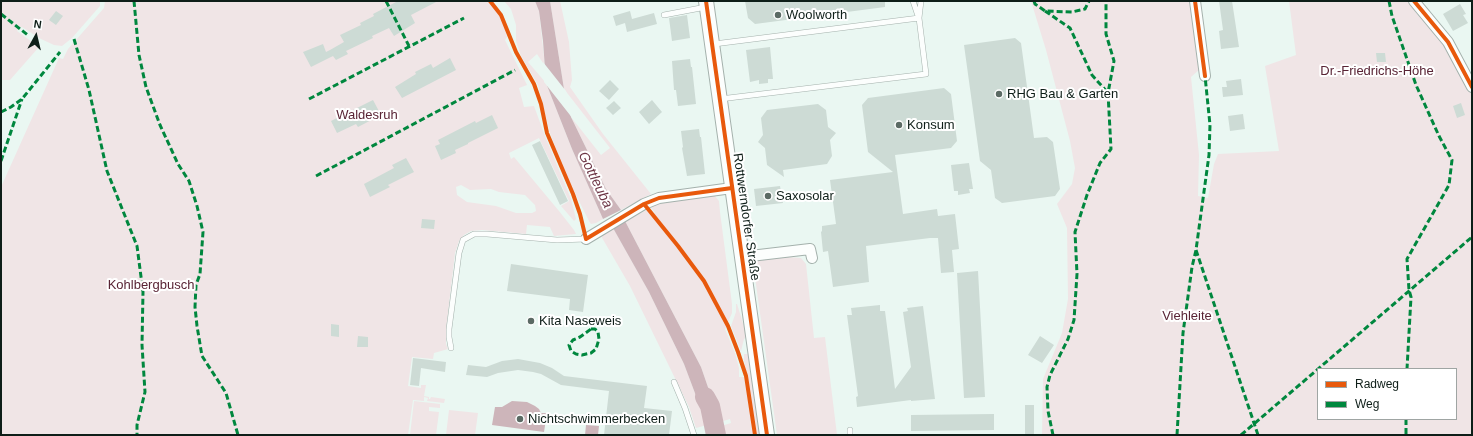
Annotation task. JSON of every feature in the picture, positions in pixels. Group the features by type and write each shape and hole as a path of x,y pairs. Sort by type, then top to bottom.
{"main road":[{"name":"Rottwerndorfer Straße","path":"706,4 766,435"}],"street":[{"path":"1195,1 1205,76"},
{"path":"1414,1 1448,42 1472,87"},
{"path":"586,239 644,204 659,198 732,188"},
{"path":"742,257 810,249 812,258"}],"lane":[{"path":"913,1 920,18"},
{"path":"719,99 926,74 920,18 921,1"},
{"path":"664,15 706,4"},
{"path":"711,45 920,18"},
{"path":"451,348 449,337 459,253 463,240 474,234 520,236 557,240 586,239"},
{"path":"674,382 694,435"}],"green space":[{"path":"1,1 100,1 100,6 72,38 62,46 54,45 22,27 19,28 17,31 39,47 10,80 1,80"},
{"path":"105,1 490,1 499,13 502,18 507,37 505,40 527,85 519,88 524,107 534,106 571,199 576,219 574,221 561,206 569,201 539,138 509,153 511,159 514,157 576,234 554,236 550,227 527,225 526,234 482,230 471,231 464,235 459,241 455,253 446,330 446,344 448,349 434,353 433,359 412,357 408,386 421,388 421,385 426,385 424,396 429,397 429,399 431,397 445,399 444,403 427,401 428,398 424,397 424,401 413,400 408,435 1,435 1,187 59,58 63,59 68,49 104,8","holes":["461,185 470,190 491,189 499,192 525,195 535,205 536,211 532,213 516,213 496,206 467,202 457,195 456,187"]},
{"path":"504,1 535,1 539,11 545,66 537,54 528,62 546,83 572,149 603,219 596,223 591,224 589,221 565,173 550,133 538,85 521,56 516,41 516,25 511,9"},
{"path":"550,1 560,1 569,42 572,80 570,87 603,134 651,194 621,210 606,189 571,117 601,155 610,148 564,89"},
{"name":"Viehleite","path":"1031,1 1190,1 1200,69 1191,77 1199,155 1198,196 1208,198 1214,164 1218,154 1279,151 1265,66 1296,55 1289,1 1410,1 1455,58 1472,94 1472,435 1042,435 1043,379 1062,333 1068,299 1067,228 1057,204 1072,184 1075,168 1070,141 1046,50"},
{"path":"714,195 719,201 732,304 732,313 725,329 735,353 739,368 739,377 744,377 754,435 723,435 721,426 731,423 730,419 720,422 701,367 625,221 647,210 651,215 655,213 650,206 659,203"},
{"path":"613,228 649,292 684,364 707,425 696,428 689,407 630,286 601,236"},
{"path":"788,257 801,258 806,264 814,338 825,337 837,435 777,435 753,263 760,259"},
{"path":"736,304 747,336 744,339 741,351 731,326 736,312"},
{"path":"744,354 749,354 761,435 757,435"},
{"path":"414,401 440,404 440,408 429,407 429,411 439,412 436,435 410,435"},
{"path":"449,410 478,413 475,435 446,435"}],"water":[{"path":"535,1 550,1 564,89 571,117 606,189 621,210 603,219 572,149 546,83 539,11"},
{"path":"625,221 701,367 720,422 707,425 684,364 649,292 613,228"},
{"name":"Nichtschwimmerbecken","path":"512,401 527,402 539,409 541,413 547,413 544,432 492,425 495,407 502,407"},
{"path":"586,425 599,426 598,435 585,435"},
{"path":"721,426 723,435 708,435 707,430"}],"pier":[{"path":"543,62 566,91 573,116 577,124 544,82"}],"building":[{"path":"398,1 438,1 411,15 415,23 394,36 389,28 372,36 373,38 346,51 348,54 336,60 333,56 311,67 303,52 323,44 326,52 330,50 344,42 340,35 361,25 360,23 374,16 373,14"},
{"path":"745,1 885,1 885,7 755,24 748,18"},
{"path":"1219,1 1232,1 1239,47 1221,49 1219,31 1223,30"},
{"path":"1460,4 1466,14 1463,15 1468,23 1453,31 1443,14"},
{"path":"56,11 63,16 56,25 49,20"},
{"path":"630,11 632,19 654,13 657,24 627,32 625,23 616,26 613,16"},
{"path":"687,15 690,38 672,41 669,18"},
{"name":"RHG Bau & Garten","path":"1015,38 1021,43 1034,138 1047,137 1053,142 1060,189 1055,196 1002,203 995,198 991,170 980,161 964,45"},
{"path":"770,47 773,79 768,79 768,83 759,84 759,80 750,82 746,50"},
{"path":"1376,53 1385,53 1386,62 1377,62"},
{"path":"450,58 456,70 402,98 395,87 416,74 415,72 431,64 433,68"},
{"path":"690,59 696,104 678,106 676,90 674,90 672,61"},
{"path":"1241,79 1243,95 1223,97 1222,87 1227,87 1226,81"},
{"path":"610,80 619,89 609,100 599,91"},
{"path":"944,88 951,94 957,141 951,148 895,155 903,214 937,209 938,216 955,214 959,249 952,250 954,272 941,273 938,238 930,238 866,246 869,282 833,287 828,251 823,252 821,232 822,226 836,224 830,180 893,172 868,152 862,105 868,98"},
{"path":"373,100 381,115 358,127 356,124 337,133 331,121"},
{"path":"652,100 662,112 649,124 639,112"},
{"path":"614,101 621,108 613,115 606,108"},
{"path":"1461,103 1465,115 1457,118 1453,106"},
{"path":"818,104 826,110 828,127 836,133 830,140 832,156 827,164 783,170 784,177 767,165 765,148 758,142 763,135 761,118 767,110"},
{"path":"1243,114 1245,129 1230,131 1228,116"},
{"path":"492,115 498,128 455,150 456,153 441,160 435,146 440,144 438,140 475,121 476,123"},
{"path":"699,129 705,174 687,176 682,148 681,131"},
{"path":"540,141 568,201 560,205 532,145"},
{"path":"406,158 414,172 388,185 390,187 370,197 364,184 394,168 392,165"},
{"path":"969,163 973,189 969,189 970,193 958,195 958,191 954,191 951,165"},
{"name":"Saxosolar","path":"780,186 783,203 756,206 754,189"},
{"path":"422,219 435,220 434,229 421,228"},
{"path":"511,264 588,275 583,312 569,310 570,299 507,291"},
{"path":"978,271 985,397 964,398 957,273"},
{"path":"880,305 880,311 885,311 895,389 911,367 903,312 908,311 907,308 923,306 935,399 911,400 857,407 856,397 858,396 847,315 852,315 851,308"},
{"path":"331,324 339,325 339,337 331,336"},
{"path":"358,336 368,337 368,347 357,347"},
{"path":"1040,336 1054,345 1042,363 1028,355"},
{"path":"413,358 446,362 445,372 421,368 419,386 410,385"},
{"path":"518,359 540,363 552,368 564,376 647,386 644,408 672,411 669,435 604,435 609,391 561,385 541,374 518,370 498,373 487,377 466,375 468,365 486,367 502,361"},
{"path":"1025,405 1034,405 1034,435 1025,435"},
{"path":"994,414 994,430 911,431 911,415"}],"waterway":[{"name":"Gottleuba","path":"705,397 710,406 716,435"}],"marked path":[{"path":"134,1 139,55 146,87 160,125 178,164 189,181 203,232 200,274 196,285 195,307 202,356 226,393 238,435"},
{"path":"386,1 409,46"},
{"path":"1034,1 1035,4 1045,11 1072,12 1085,9 1089,1"},
{"path":"1053,435 1048,411 1047,387 1050,375 1068,339 1074,320 1077,274 1075,232 1087,195 1100,163 1111,149 1108,93 1114,61 1106,34 1106,1"},
{"path":"1389,1 1392,16 1416,85 1439,136 1452,160 1449,185 1407,259 1409,290 1411,297 1407,368"},
{"path":"1045,11 1070,28 1092,75 1108,93"},
{"path":"1,14 29,36"},
{"path":"309,99 464,18"},
{"path":"74,39 89,90 107,171 137,246 143,292 142,345 145,392 137,425 137,435"},
{"path":"1,112 22,99 60,52"},
{"path":"316,176 515,70"},
{"path":"1177,435 1183,333 1209,155 1210,125 1205,76"},
{"path":"1,161 22,99"},
{"path":"1319,368 1472,237"},
{"path":"1196,250 1258,435"},
{"path":"591,329 595,329 598,332 599,339 596,349 591,353 582,355 571,351 569,345 573,340 591,329"},
{"path":"1241,435 1317,370"},
{"path":"1406,420 1406,435"}],"cycle path":[{"path":"490,1 501,15 516,52 534,84 541,104 547,133 573,194 586,239 644,204 659,198 732,188"},
{"path":"706,1 767,435"},
{"path":"1195,1 1205,76"},
{"path":"1414,1 1448,42 1472,87"},
{"path":"644,204 704,281 728,326 746,376 755,435"}],"place":[{"name":"Woolworth","path":"778,15"},
{"name":"RHG Bau & Garten","path":"999,94"},
{"name":"Konsum","path":"899,125"},
{"name":"Saxosolar","path":"768,196"},
{"name":"Kita Naseweis","path":"531,321"},
{"name":"Nichtschwimmerbecken","path":"520,419"}],"park label":[{"name":"Dr.-Friedrichs-Höhe","path":"1377,71"},
{"name":"Waldesruh","path":"367,115"},
{"name":"Kohlbergbusch","path":"151,285"}]}
